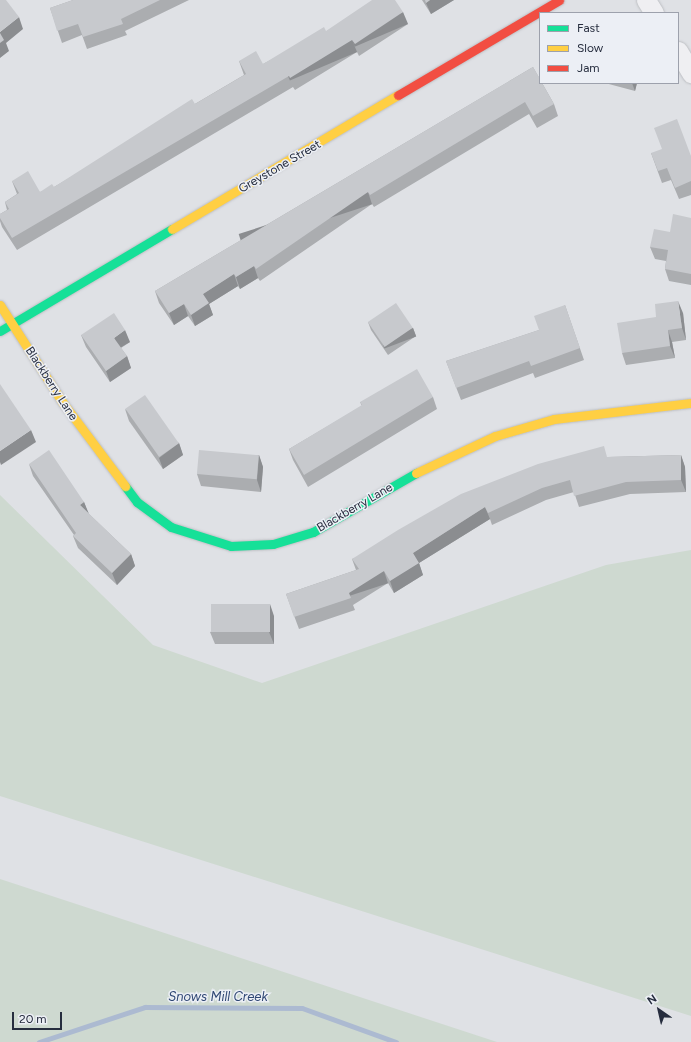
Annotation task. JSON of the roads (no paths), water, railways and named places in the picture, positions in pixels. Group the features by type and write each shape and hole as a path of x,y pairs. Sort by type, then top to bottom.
{"street":[{"path":"646,0 653,12"},
{"name":"Greystone Street","path":"0,331 554,1"},
{"path":"679,54 691,73"},
{"name":"Blackberry Lane","path":"0,305 63,403 136,502 177,530 231,546 273,544 313,532 439,460 495,436 554,419 691,403"}],"waterway":[{"name":"Snows Mill Creek","path":"39,1042 145,1007 302,1008 396,1042"}]}
